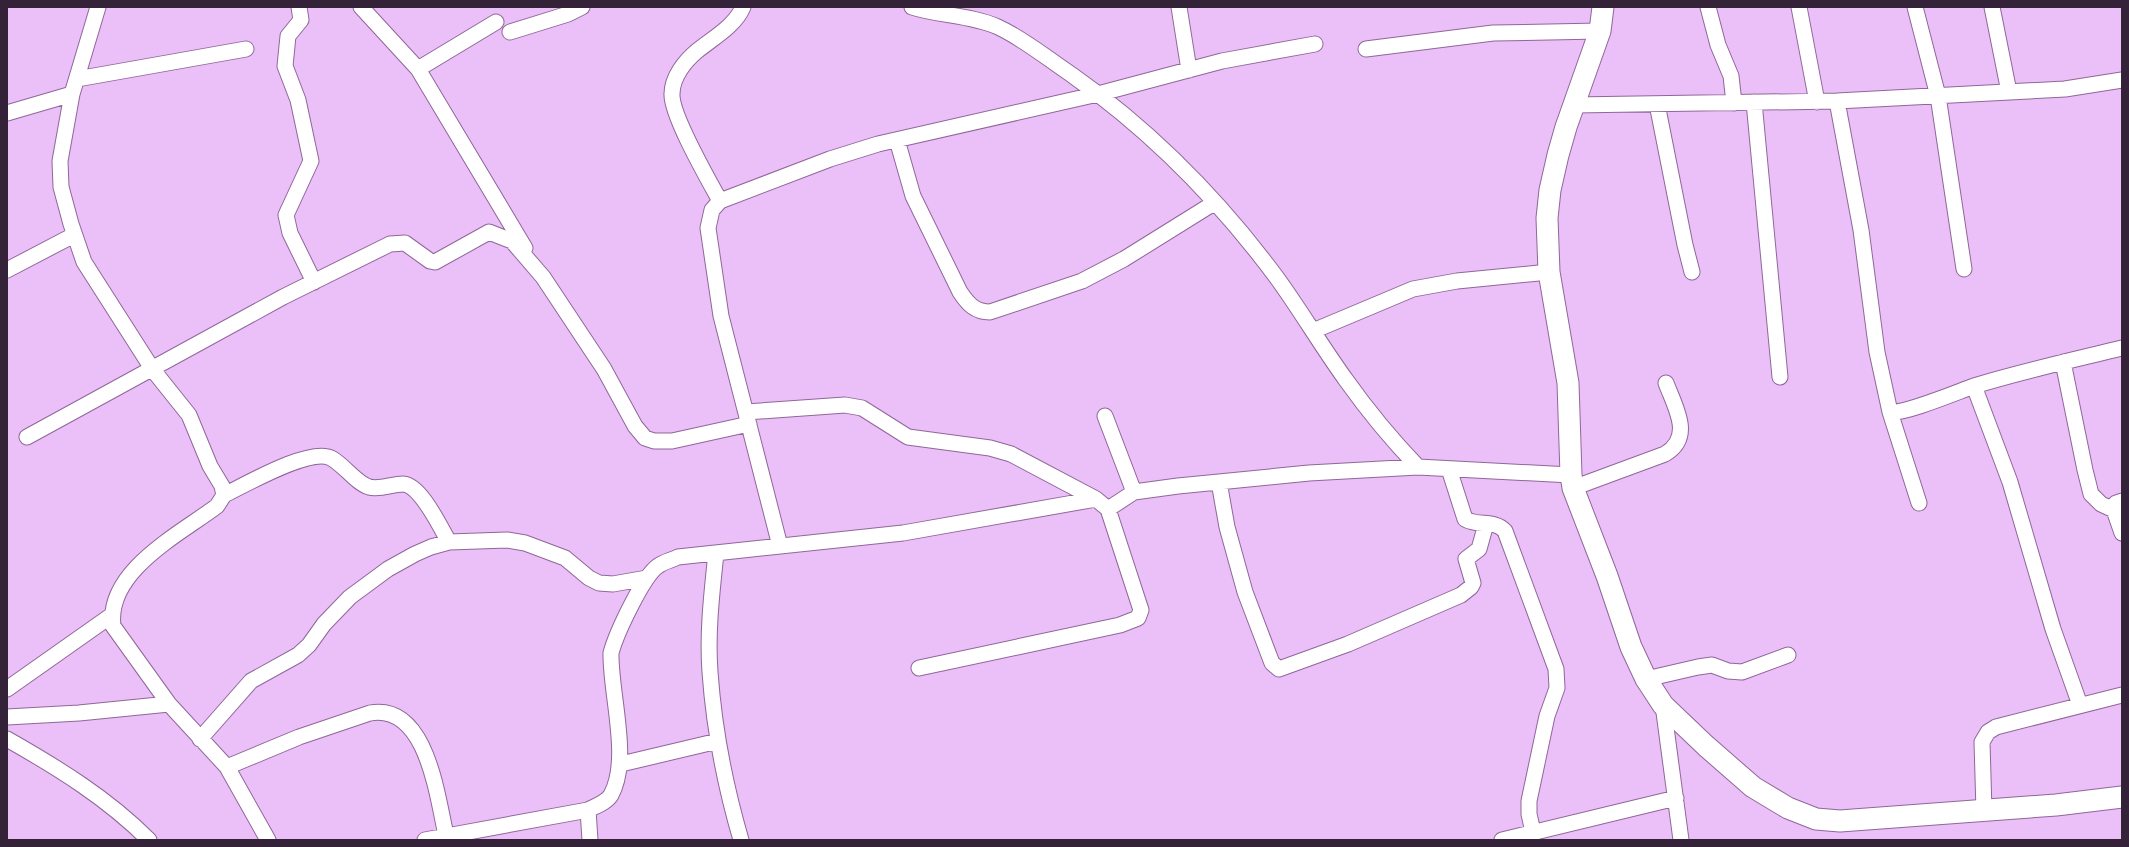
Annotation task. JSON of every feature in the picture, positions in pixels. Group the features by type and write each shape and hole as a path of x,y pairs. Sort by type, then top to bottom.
{"main road":[{"path":"1603,7 1600,31 1566,127 1550,190 1547,218 1549,272 1568,382 1572,481 1607,576 1630,647 1646,679 1663,705 1753,787 1788,808 1816,818 1840,821 2056,805 2122,797"}],"street":[{"path":"98,7 72,94 60,161 61,187 74,235 84,262 153,370 189,415 210,466 222,486 224,495"},
{"path":"299,7 302,20 288,36 285,66 298,100 311,161 286,215 290,233 314,282"},
{"path":"362,7 418,69 543,277 604,369 635,426 645,438 654,442 672,441 747,418 845,405 862,408 908,437 990,448 1011,454 1096,499 1108,509 1141,610 1138,618 1120,625 919,668"},
{"path":"510,32 568,14 582,7"},
{"path":"720,201 687,138 672,103 672,93 679,71 693,54 730,24 739,15 743,7"},
{"path":"914,7 972,19 997,27 1017,37 1098,94 1169,156 1214,203 1276,278 1346,381 1392,440 1418,467"},
{"path":"1179,7 1189,70"},
{"path":"1708,7 1718,45 1729,69 1734,103"},
{"path":"1799,7 1817,102"},
{"path":"1916,7 1938,96 1964,269"},
{"path":"1992,7 2009,92"},
{"path":"418,69 496,22"},
{"path":"1366,49 1493,33 1600,31"},
{"path":"780,546 721,316 708,228 712,210 720,201 830,159 897,140 1098,94 1222,61 1315,44"},
{"path":"77,79 246,49"},
{"path":"1574,105 1817,102 2065,89 2122,80"},
{"path":"7,113 72,94"},
{"path":"1837,101 1861,230 1877,352 1890,412 1920,503"},
{"path":"1754,102 1780,377"},
{"path":"1657,104 1685,245 1692,272"},
{"path":"897,140 913,196 936,244 960,292 970,306 981,312 990,312 1082,281 1124,259 1214,203"},
{"path":"27,437 314,282 390,244 405,243 430,261 435,262 489,232 512,241 543,277"},
{"path":"7,270 74,235"},
{"path":"1313,331 1413,289 1457,281 1549,272"},
{"path":"1890,412 1909,408 1974,386 2122,348"},
{"path":"2063,362 2091,494 2101,504 2118,505 2122,533"},
{"path":"1108,509 1134,492 1309,473 1418,467 1572,481 1666,454 1674,449 1680,438 1680,423 1666,383"},
{"path":"1974,386 2010,482 2053,629 2080,705"},
{"path":"1106,416 1134,492"},
{"path":"268,840 228,767 200,739 169,704 114,626 112,615 125,580 137,564 217,506 224,495 277,469 315,455 329,457 370,488 404,484 413,487 421,495 449,542"},
{"path":"1449,469 1463,517 1471,522 1499,526 1505,531 1556,669 1558,679 1557,688 1547,716 1529,801 1529,814 1533,832"},
{"path":"1219,482 1227,527 1245,592 1272,663 1279,669 1348,644 1461,595 1469,589 1473,583 1466,559 1480,549 1486,524"},
{"path":"425,840 588,810 600,805 611,795 621,764 611,653 614,641 647,578 658,566 678,557 903,533 1096,499"},
{"path":"200,739 250,681 298,655 309,645 324,624 350,597 388,569 415,554 449,542 508,540 525,543 566,558 589,578 606,585 647,578"},
{"path":"716,553 710,608 710,671 721,763 741,840"},
{"path":"7,690 112,615"},
{"path":"1646,679 1712,665 1728,671 1742,672 1788,655"},
{"path":"1984,811 1982,742 1988,732 1996,727 2122,695"},
{"path":"7,716 169,704"},
{"path":"1663,705 1681,840"},
{"path":"228,767 299,737 362,715 379,711 389,713 405,721 416,736 432,771 446,836"},
{"path":"7,739 67,774 131,821 149,840"},
{"path":"621,764 718,741"},
{"path":"1502,840 1676,798"},
{"path":"588,810 590,840"}]}
